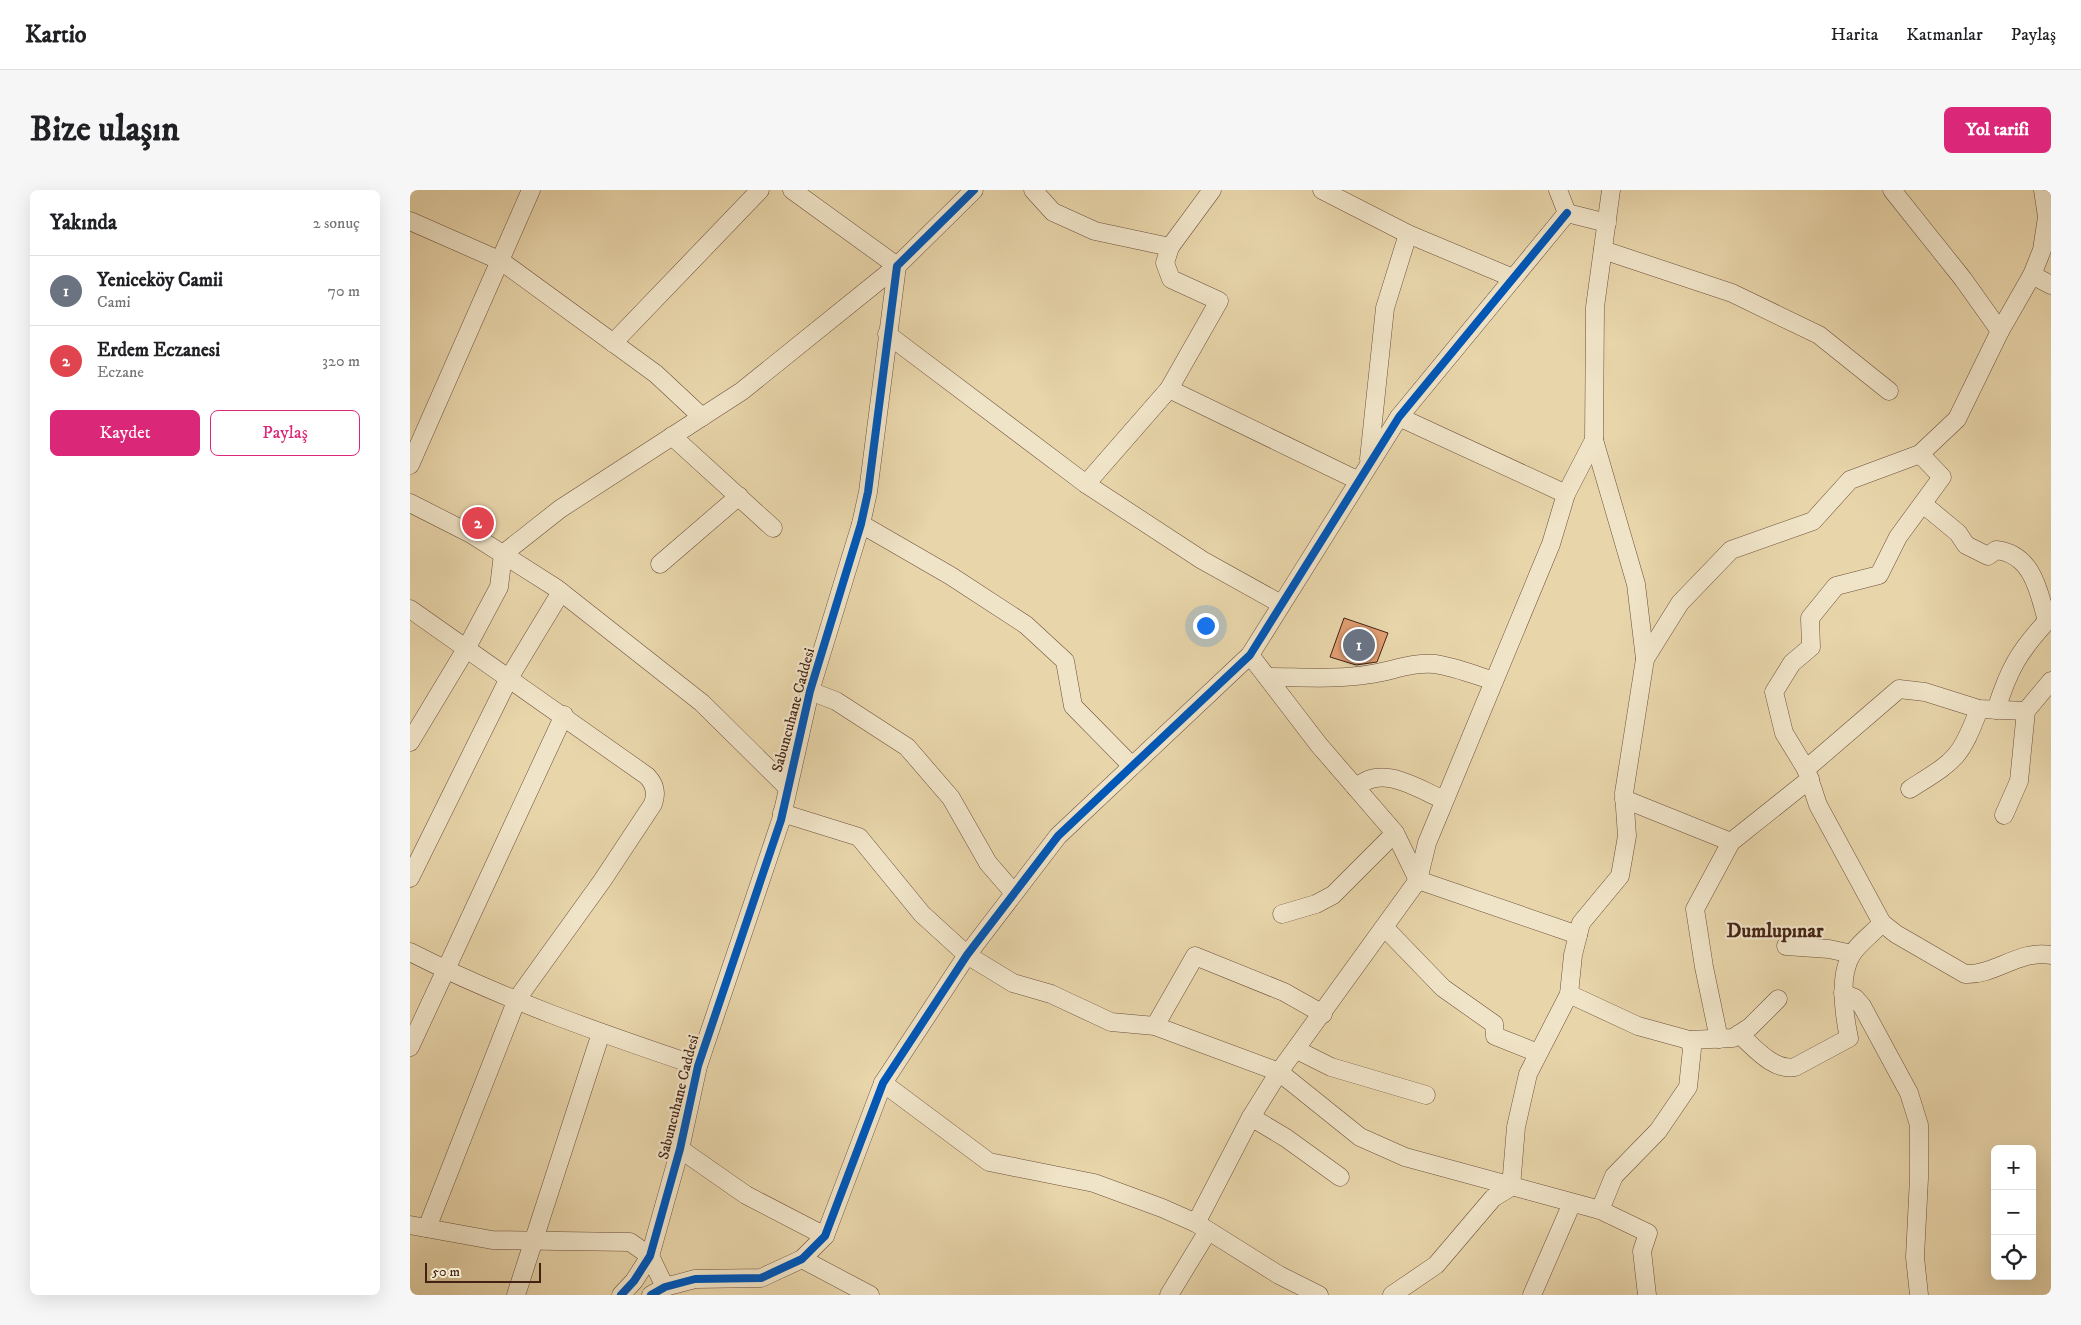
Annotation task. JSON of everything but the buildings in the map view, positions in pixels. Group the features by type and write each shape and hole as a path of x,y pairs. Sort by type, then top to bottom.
{"street":[{"path":"410,465 531,190"},
{"path":"614,343 760,190"},
{"path":"410,742 466,649 499,587 503,554 560,509 742,391 897,266 974,190"},
{"path":"1033,190 1053,212 1095,230 1170,246"},
{"path":"1086,484 1169,389 1219,301 1171,279 1165,263 1170,246 1212,190"},
{"path":"1322,190 1408,234 1513,278"},
{"path":"1558,190 1567,213"},
{"path":"1511,1187 1516,1127 1528,1074 1569,994 1573,955 1581,923 1620,876 1627,836 1624,800 1645,659 1636,584 1594,440 1595,307 1611,190"},
{"path":"1892,190 1963,279 2000,331"},
{"path":"1645,659 1680,603 1731,550 1812,521 1850,480 1920,454 1957,419 2000,331 2032,275 2045,234 2047,217 2043,190"},
{"path":"796,191 897,266"},
{"path":"1567,213 1607,223"},
{"path":"410,609 647,776 655,789 654,799 602,881 517,999 418,1226 492,1240 630,1242 650,1256 658,1291 695,1279 761,1278 802,1259 825,1236 883,1083 967,955 1058,836 1250,655 1357,480 1399,417 1567,213"},
{"path":"410,221 501,261 656,374 702,417"},
{"path":"1369,462 1385,308 1408,234"},
{"path":"1603,250 1732,293 1819,335 1889,392"},
{"name":"Sabuncuhane Caddesi","path":"621,1295 634,1281 650,1256 680,1149 698,1066 782,813 810,691 861,524 868,492 897,266"},
{"path":"2032,275 2051,285"},
{"path":"887,334 1086,484 1202,560 1281,604"},
{"path":"1169,389 1357,480"},
{"path":"1399,417 1566,494"},
{"path":"672,436 773,528"},
{"path":"1169,1295 1202,1227 1250,1117 1279,1072 1297,1050 1418,880 1427,843 1551,544 1566,494 1594,440"},
{"path":"1920,454 1942,477 1898,537 1879,575 1836,586 1810,618 1811,647 1792,663 1774,692 1784,733 1808,774 1818,805 1882,923 1896,934 1964,974 1976,973 2029,955 2051,955"},
{"path":"660,564 738,496"},
{"path":"410,503 471,534 561,592 702,703 787,787"},
{"path":"1910,789 1954,759 1987,710 2023,648 2047,621 2036,582 2028,567 2014,555 1996,550 1988,556 1966,545 1958,533 1923,504"},
{"path":"861,524 951,576 1026,625 1065,661 1073,706 1132,766"},
{"path":"410,878 509,678 561,592"},
{"path":"1250,655 1319,745 1395,834 1418,880 1578,935"},
{"path":"1267,677 1335,677 1372,674 1406,666 1434,664 1451,667 1494,681"},
{"path":"2004,815 2019,781 2026,711 2051,681"},
{"path":"1719,1039 1704,967 1695,909 1731,842 1808,774 1899,689 1925,692 1987,710 2026,711"},
{"path":"810,691 836,701 907,748 951,798 988,863 1014,893"},
{"path":"410,1048 564,716"},
{"path":"1356,788 1372,777 1389,777 1444,800"},
{"path":"1624,800 1731,842"},
{"path":"782,813 859,837 922,914 967,955 1013,983 1051,994 1111,1022 1155,1026 1279,1072 1360,1137 1405,1157 1600,1210 1648,1233 1642,1251 1647,1295"},
{"path":"1282,914 1316,904 1333,895 1395,834"},
{"path":"1739,1034 1780,1067 1795,1067 1849,1038 1843,1012 1843,993 1852,954 1882,923"},
{"path":"1385,928 1443,988 1494,1024 1495,1036 1538,1054"},
{"path":"1786,946 1829,948 1852,954"},
{"path":"410,952 446,970 601,1033 698,1066"},
{"path":"1155,1026 1195,956 1284,992 1323,1014"},
{"path":"1843,993 1855,998 1862,1006 1909,1094 1916,1112 1920,1138 1915,1257 1919,1295"},
{"path":"1569,994 1638,1026 1689,1040 1733,1038 1750,1028 1778,999"},
{"path":"516,1295 601,1033"},
{"path":"1600,1210 1614,1176 1658,1131 1688,1087 1692,1050 1689,1040"},
{"path":"1297,1050 1332,1067 1426,1095"},
{"path":"883,1083 989,1162 1094,1183 1162,1208 1202,1227 1279,1275 1319,1295"},
{"path":"1250,1117 1286,1138 1340,1177"},
{"path":"680,1149 746,1196 825,1236"},
{"path":"1400,1293 1436,1266 1493,1198 1511,1187"},
{"path":"1532,1295 1572,1203"},
{"path":"802,1259 870,1295"}],"cycle path":[{"path":"621,1295 634,1281 650,1256 680,1149 698,1066 781,820 810,691 861,524 868,492 897,266 974,190"},
{"path":"651,1295 665,1287 695,1279 761,1278 802,1259 825,1236 883,1083 967,955 1058,836 1250,655 1399,417 1567,213"}],"place":[{"name":"Erdem Eczanesi","path":"478,523"},
{"name":"Yeniceköy Camii","path":"1359,645"}],"district":[{"name":"Dumlupınar","path":"1775,930"}]}
